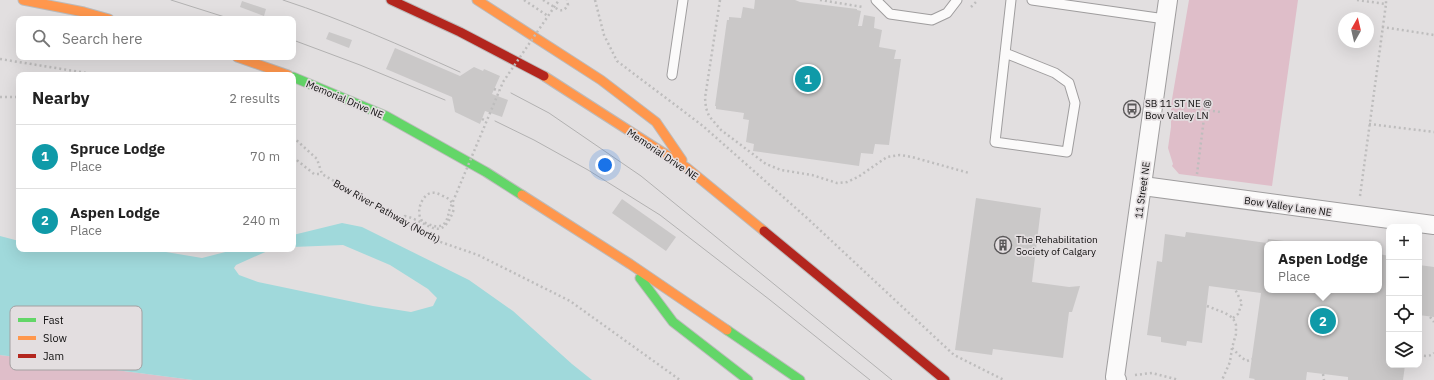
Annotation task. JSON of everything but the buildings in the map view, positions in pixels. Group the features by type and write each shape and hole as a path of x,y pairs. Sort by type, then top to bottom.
{"highway":[{"path":"23,0 98,16"},
{"name":"Memorial Drive NE","path":"391,0 460,32 536,72 687,168 946,380"},
{"path":"477,0 601,80 656,122 687,168"},
{"path":"246,60 280,72"},
{"name":"Memorial Drive NE","path":"296,78 386,116 486,172 630,264 800,380"},
{"path":"630,264 673,322 748,380"}],"street":[{"name":"11 Street NE","path":"1116,378 1168,0"},
{"name":"Bow Valley Lane NE","path":"1143,186 1434,226"}],"lane":[{"path":"672,75 683,0"},
{"path":"876,0 890,14 932,20 947,13 957,0"},
{"path":"1005,53 1055,73 1070,83 1075,103 1068,152 995,142 1005,53 1011,0"},
{"path":"1032,0 1165,19"}],"path":[{"path":"524,0 548,16"},
{"path":"544,0 562,11 565,10 568,5 566,0"},
{"path":"401,220 405,216 414,218 434,229 447,225 454,209 453,202 448,199 436,193 430,193 424,197 419,208 419,215 422,221 435,227 442,226 448,220 449,211 484,126 486,121 503,82 559,0"},
{"path":"601,0 595,0 604,35 616,61 703,126 807,218 954,355 1004,380"},
{"path":"720,0 705,98 706,108 709,116 721,130 766,164 781,170 812,175 837,183 847,182 858,177 887,157 900,155 969,173"},
{"path":"820,0 864,7"},
{"path":"838,3 842,0"},
{"path":"1357,0 1386,4"},
{"path":"1357,216 1386,0"},
{"path":"1382,27 1434,35"},
{"path":"0,59 80,72"},
{"path":"494,89 499,91"},
{"path":"0,97 16,97"},
{"path":"1197,177 1205,110 1171,105 1221,112"},
{"path":"482,119 486,121"},
{"path":"1369,124 1434,132"},
{"name":"Bow River Pathway (North)","path":"296,138 317,159 322,174"},
{"name":"Bow River Pathway (North)","path":"296,159 314,174 322,174 432,239 478,255 570,301 680,380"},
{"path":"1233,318 1238,314 1242,303 1235,289"},
{"path":"1207,306 1233,318 1236,325 1236,334 1230,362 1222,380"},
{"path":"1430,317 1434,322"},
{"path":"1232,348 1247,361 1252,359"},
{"path":"1422,356 1432,355 1434,353"},
{"path":"1116,378 1152,373 1179,380"},
{"path":"1323,374 1324,380"}],"shaded area":[{"path":"1189,0 1298,0 1272,186 1179,174 1172,166 1173,164 1168,148 1171,127 1171,105"},
{"path":"0,355 10,356 10,370 116,370 193,380 0,380"}],"water":[{"path":"342,223 362,227 469,280 513,311 592,380 193,380 116,370 142,370 142,306 10,306 10,356 0,355 0,236 16,240 16,252 166,252 202,258 225,252 265,252 236,265 234,268 239,275 258,282 373,306 411,312 433,306 437,298 428,289 390,265 343,245 296,247 296,234"}],"tram line":[{"path":"171,0 222,16"},
{"path":"283,0 351,25 460,72"},
{"path":"296,41 360,65 445,100"},
{"path":"511,93 549,113 641,176 892,380"},
{"path":"495,121 534,140 588,170 660,215 870,380"}],"traffic: fast":[{"path":"296,78 386,116 486,172 522,195"},
{"path":"640,278 673,322 748,380"},
{"path":"727,330 800,380"}],"traffic: slow":[{"path":"23,0 98,16"},
{"path":"477,0 601,80 656,122 682,160"},
{"path":"246,60 280,72"},
{"path":"544,76 687,168 764,231"},
{"path":"522,195 630,264 727,330"}],"traffic: jam":[{"path":"391,0 460,32 544,76"},
{"path":"764,231 945,380"}],"place":[{"name":"Spruce Lodge","path":"808,79"},
{"name":"SB 11 ST NE @ Bow Valley LN","path":"1132,109"},
{"name":"The Rehabilitation Society of Calgary","path":"1003,245"},
{"name":"Aspen Lodge","path":"1323,321"}]}
